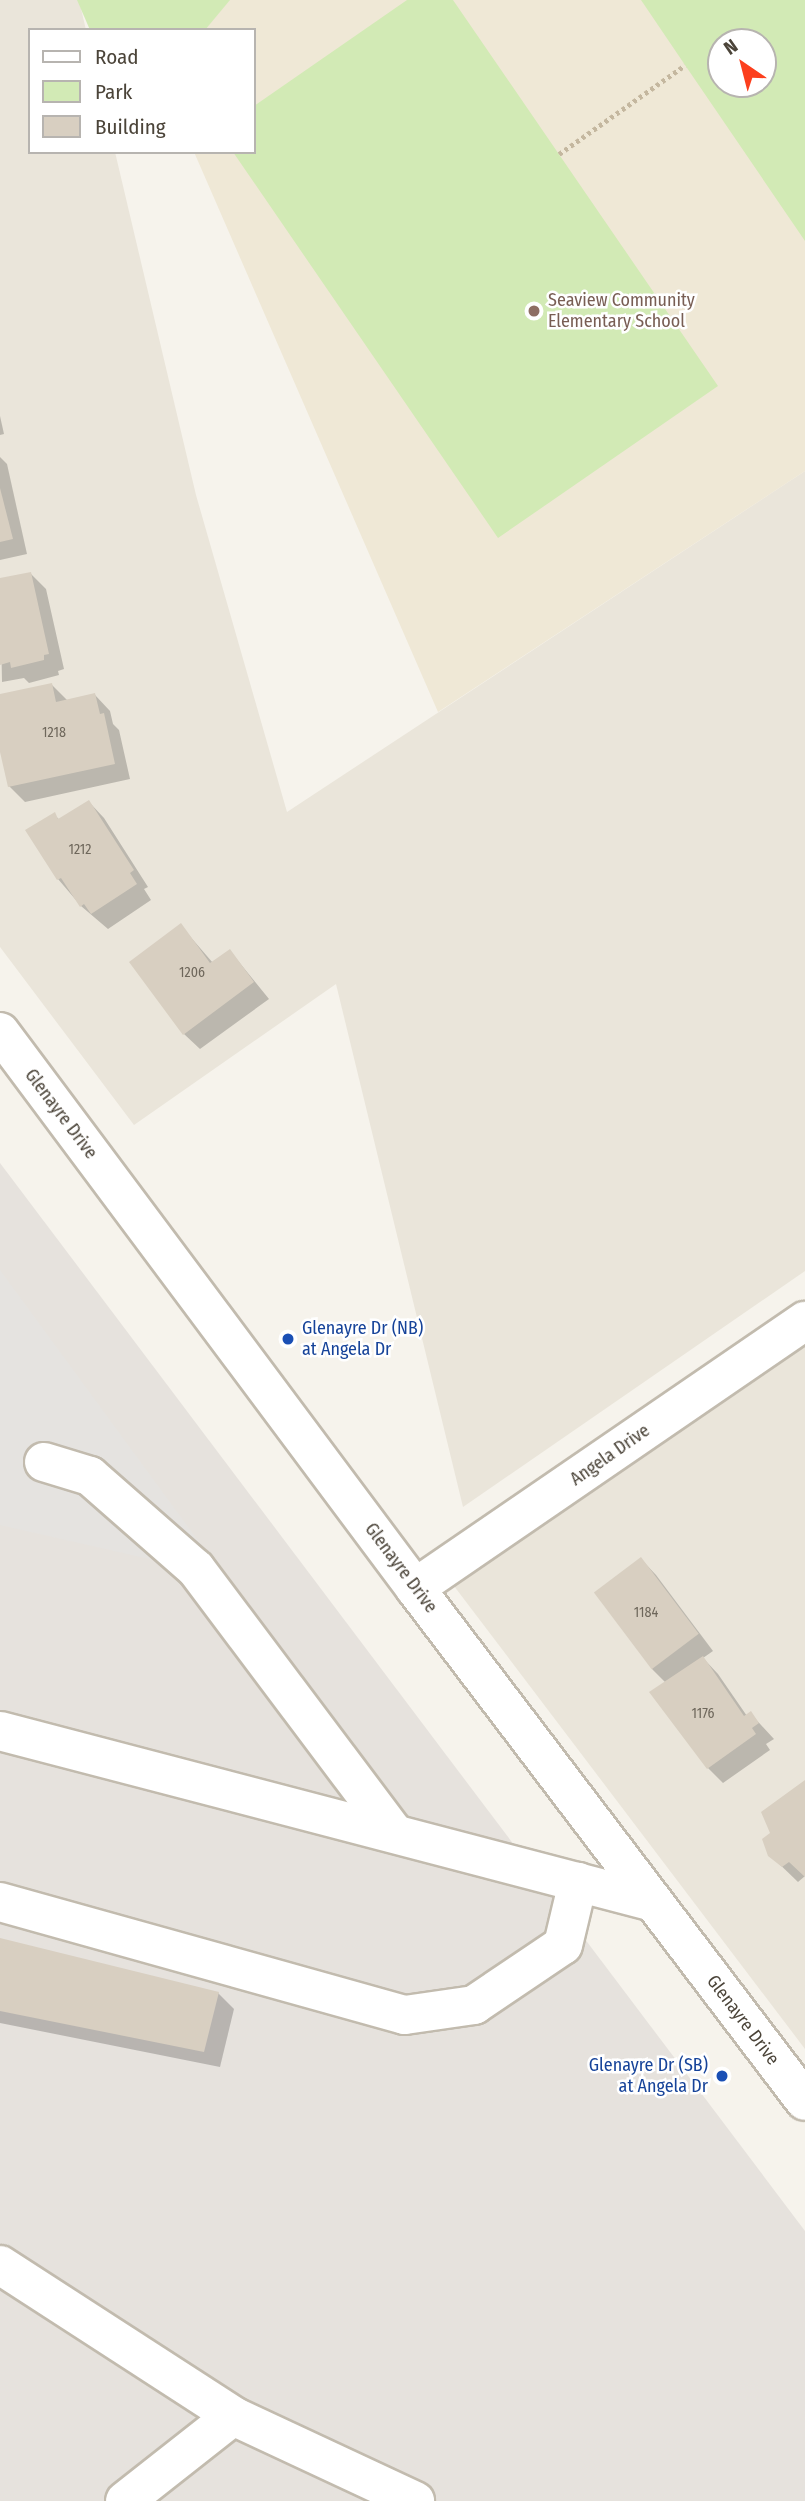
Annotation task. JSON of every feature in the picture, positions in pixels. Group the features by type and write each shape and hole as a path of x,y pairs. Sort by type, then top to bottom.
{"street":[{"name":"Glenayre Drive","path":"0,1032 415,1588 805,2101"},
{"name":"Angela Drive","path":"415,1588 805,1321"},
{"path":"44,1462 90,1476 196,1569 394,1833"},
{"path":"0,1731 653,1902"},
{"path":"0,1902 405,2015 474,2005 564,1945 578,1882"},
{"path":"0,2265 233,2416 415,2501"},
{"path":"125,2501 233,2416"}],"path":[{"path":"559,154 685,65"}],"shaded area":[{"path":"0,0 79,0 86,28 28,28 28,154 115,154 196,495 287,812 805,471 805,1271 463,1507 336,984 134,1125 0,947"},
{"name":"Seaview Community Elementary School","path":"128,0 805,0 805,471 438,712 195,154 256,154 256,28 140,28"},
{"path":"0,1163 805,2231 805,2501 0,2501"},
{"path":"0,1270 224,1576 0,1525"},
{"path":"805,1345 805,2049 454,1586"}],"green space":[{"path":"77,0 230,0 207,28 89,28"},
{"path":"407,0 453,0 718,386 498,538 234,154 256,154 256,105"},
{"path":"641,0 805,0 805,241 708,98 777,98 777,28 707,28 707,97"}],"building":[{"path":"0,488 13,539 0,542"},
{"path":"31,572 49,654 44,655 44,660 11,668 10,662 0,665 0,578"},
{"path":"52,683 56,702 95,693 100,714 104,713 115,764 8,787 0,752 0,694"},
{"path":"89,800 134,870 130,873 137,884 91,914 84,904 80,907 61,878 57,880 25,830 55,812 58,819"},
{"path":"181,923 210,963 230,949 254,982 183,1035 129,962"},
{"path":"641,1557 699,1634 652,1669 594,1593"},
{"path":"703,1656 744,1716 751,1711 759,1723 752,1728 756,1734 707,1769 649,1692"},
{"path":"805,1780 805,1877 789,1862 782,1867 768,1856 762,1839 770,1833 761,1812"},
{"path":"0,1938 219,1992 204,2052 0,2011"}],"place":[{"name":"Seaview Community Elementary School","path":"534,311"},
{"name":"Glenayre Dr (NB) at Angela Dr","path":"288,1339"},
{"name":"Glenayre Dr (SB) at Angela Dr","path":"722,2076"}]}
